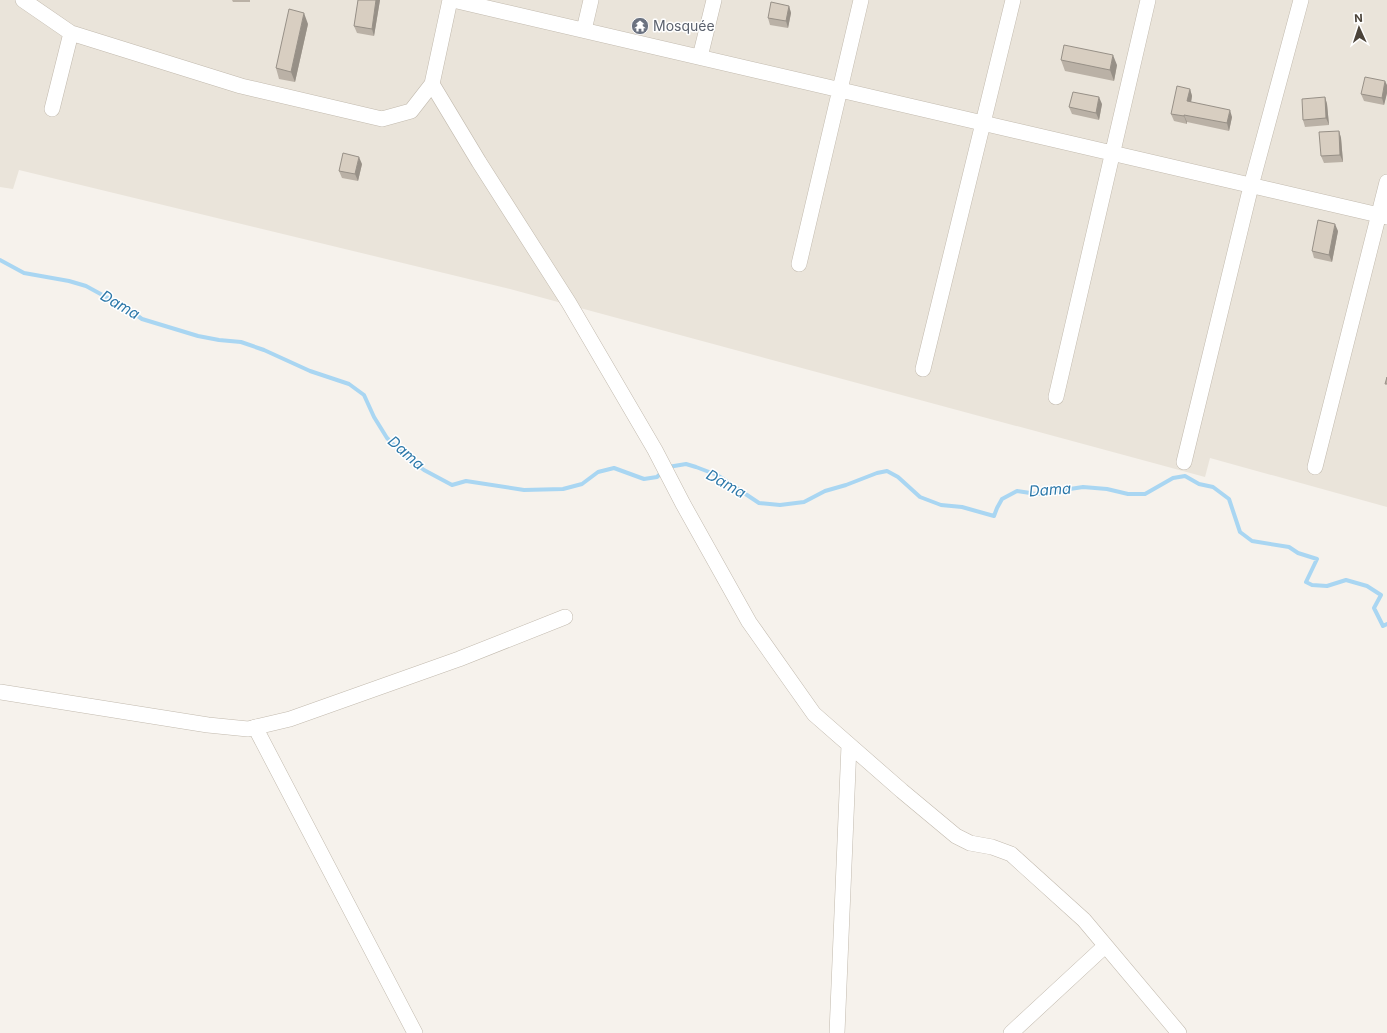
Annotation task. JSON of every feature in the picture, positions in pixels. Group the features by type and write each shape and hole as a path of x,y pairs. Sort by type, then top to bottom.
{"street":[{"path":"23,0 71,33 241,86 382,119 410,111 432,84 450,0"},
{"path":"453,0 1383,216"},
{"path":"584,30 591,0"},
{"path":"700,57 714,0"},
{"path":"799,264 861,0"},
{"path":"923,369 1013,0"},
{"path":"1056,397 1148,0"},
{"path":"1184,462 1251,186 1301,0"},
{"path":"52,109 71,33"},
{"path":"432,84 479,162 570,303 655,450 683,504 749,622 814,714 956,836 970,844 992,846 1010,854 1084,920 1104,946 1179,1033"},
{"path":"1315,467 1383,216 1387,182"},
{"path":"0,692 208,725 248,729 290,719 444,664 565,617"},
{"path":"254,727 415,1033"},
{"path":"837,1033 849,745"},
{"path":"1012,1033 1104,946"}],"shaded area":[{"path":"0,0 1387,0 1387,507 1210,458 1205,477 510,289 19,170 13,189 0,187"}],"building":[{"path":"358,0 376,0 372,29 354,26"},
{"path":"771,2 789,6 786,21 768,18"},
{"path":"289,9 304,13 291,72 276,68"},
{"path":"1064,45 1113,55 1110,70 1061,60"},
{"path":"1365,77 1385,81 1382,98 1361,94"},
{"path":"1177,86 1190,89 1187,101 1230,110 1227,123 1171,114"},
{"path":"1073,92 1099,97 1096,113 1069,107"},
{"path":"1325,97 1326,118 1303,120 1302,99"},
{"path":"1339,131 1340,155 1321,156 1319,132"},
{"path":"343,153 359,157 355,174 339,171"},
{"path":"1318,220 1335,224 1329,255 1312,251"}],"waterway":[{"name":"Dama","path":"0,260 24,273 69,281 86,286 128,309 142,319 198,336 241,342 264,350 310,371 349,384 364,395 374,417 387,438 404,455 424,470 452,485 466,481 524,490 563,489 582,484 598,472 614,468 644,479 657,477 663,471"},
{"name":"Dama","path":"668,467 686,464 696,467 717,475 759,503 780,505 804,502 825,491 887,471 898,477 920,497 941,505 962,507 994,516 1002,499 1017,491 1037,494 1083,487 1107,489 1128,494 1145,494 1173,478 1185,476 1199,484 1213,487 1229,499 1240,532 1252,541 1289,547 1298,553 1317,559 1306,582 1312,585 1327,586 1346,580 1367,586 1381,595 1374,608 1383,626 1387,624"}],"place":[{"name":"Mosquée","path":"640,26"}]}
